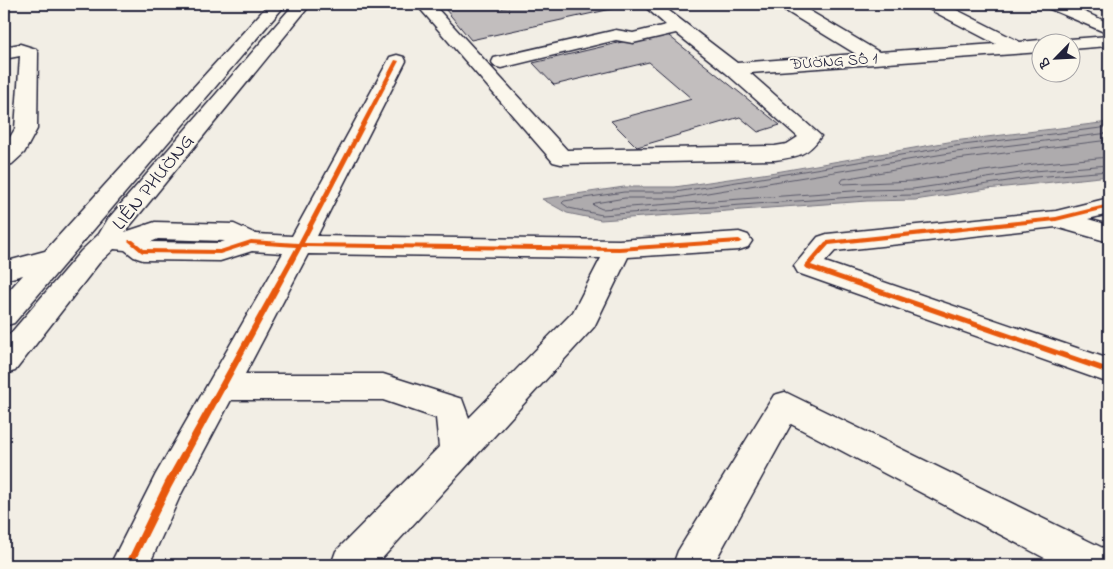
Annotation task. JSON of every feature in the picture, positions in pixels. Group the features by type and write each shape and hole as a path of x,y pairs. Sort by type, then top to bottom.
{"street":[{"name":"LIÊN PHƯỜNG","path":"4,315 278,4"},
{"name":"LIÊN PHƯỜNG","path":"4,362 90,256 119,241 118,225 303,4"},
{"path":"424,4 561,157 775,153 805,145 810,136 733,69 650,4"},
{"path":"788,4 875,58"},
{"path":"933,4 1018,48"},
{"path":"1054,4 1109,29"},
{"path":"616,35 619,27 664,15"},
{"path":"501,62 616,35 633,38 680,27"},
{"path":"1080,43 1109,40"},
{"name":"ĐƯỜNG SỐ 1","path":"733,69 1030,47"},
{"path":"4,53 20,50 29,53 26,129 16,148 4,159"},
{"path":"129,565 168,485 300,245 397,61"},
{"path":"4,113 26,109"},
{"path":"1109,206 1056,219 827,243 807,266 1109,371"},
{"path":"1056,219 1109,233"},
{"path":"71,238 119,241 143,251 220,252 251,242 300,245 619,249 739,241"},
{"path":"350,565 584,319 619,249"},
{"path":"4,271 53,258"},
{"path":"222,387 383,387 451,409 457,452"},
{"path":"692,565 785,405 1097,565"}],"water":[{"path":"1109,122 1109,176 987,189 915,200 867,201 601,220 567,213 542,199 624,187 675,187 776,172 954,141"}],"building":[{"path":"441,4 498,4 502,8 522,4 634,4 471,40"},
{"path":"664,32 780,125 758,132 740,117 637,147 611,121 692,99 649,62 554,85 533,63"}],"cycle path":[{"path":"129,565 168,485 300,245 397,61"},
{"path":"1109,206 1056,219 827,243 807,266 1109,371"},
{"path":"131,241 143,251 220,252 251,242 300,245 619,249 739,241"}]}
